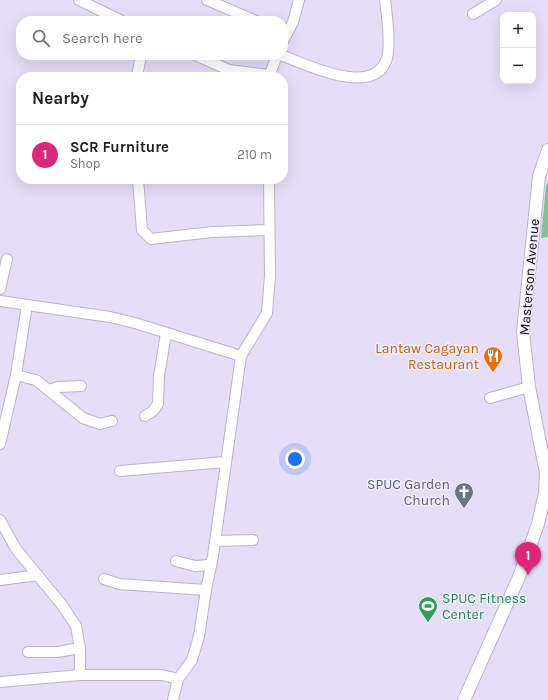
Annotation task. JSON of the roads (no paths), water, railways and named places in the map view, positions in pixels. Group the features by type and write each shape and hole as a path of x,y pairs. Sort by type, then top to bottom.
{"main road":[{"name":"Masterson Avenue","path":"464,700 520,577 542,511 547,472 529,387 523,340 524,313 539,176 548,150"}],"street":[{"path":"79,0 112,16"},
{"path":"207,0 244,16"},
{"path":"288,27 296,12 299,0"},
{"path":"288,58 328,73 354,78 371,75 378,71 384,65 388,52 385,0"},
{"path":"474,14 496,0"},
{"path":"139,72 140,60"},
{"path":"206,60 229,70 242,72"},
{"path":"271,72 275,60"},
{"path":"138,184 142,230 151,239 212,232 269,230"},
{"path":"173,700 178,679 186,670 196,649 215,541 241,356 267,313 270,276 269,184"},
{"path":"0,289 7,259"},
{"path":"0,301 110,317 135,323 241,356"},
{"path":"0,444 16,375 27,305"},
{"path":"145,416 153,411 158,404 159,376 166,333"},
{"path":"16,375 29,377 49,390 83,418 100,424 112,421"},
{"path":"49,390 58,387 81,386"},
{"path":"490,398 529,387"},
{"path":"120,471 226,462"},
{"path":"1,525 16,549 38,575 76,626 80,648 80,675"},
{"path":"215,541 252,540"},
{"path":"176,561 195,566 211,565"},
{"path":"0,580 38,575"},
{"path":"104,579 119,584 206,590"},
{"path":"28,652 49,653 80,648"},
{"path":"0,682 80,675 162,675 178,679"}],"place":[{"name":"Lantaw Cagayan Restaurant","path":"493,373"},
{"name":"SPUC Garden Church","path":"464,509"},
{"name":"SCR Furniture","path":"528,575"},
{"name":"SPUC Fitness Center","path":"428,623"}]}
